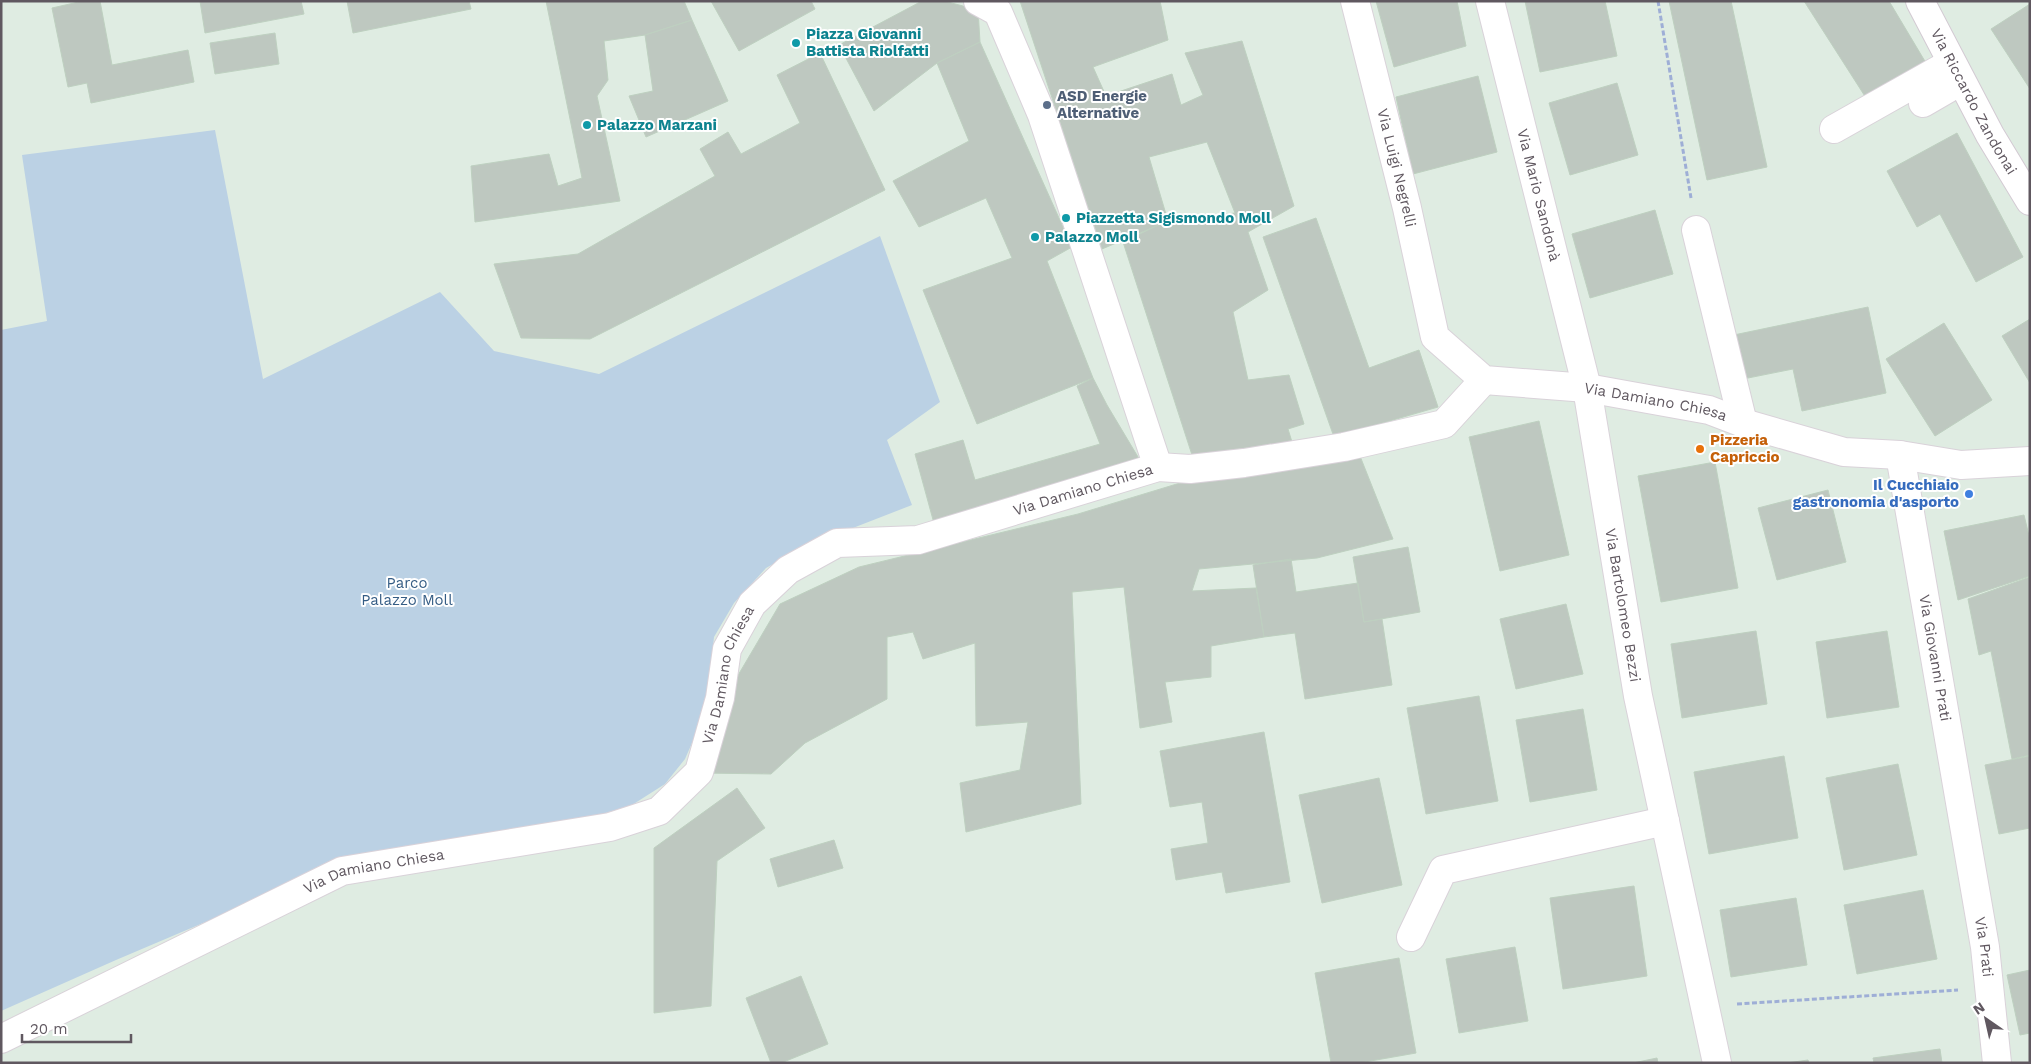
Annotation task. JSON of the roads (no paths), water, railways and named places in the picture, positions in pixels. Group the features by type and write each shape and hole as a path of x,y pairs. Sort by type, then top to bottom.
{"street":[{"path":"978,1 998,12 1014,45 1042,116 1098,280 1158,467"},
{"name":"Via Luigi Negrelli","path":"1355,1 1407,208 1435,337 1484,380"},
{"name":"Via Mario Sandonà","path":"1490,1 1587,388"},
{"name":"Via Riccardo Zandonai","path":"1920,1 1990,135 2030,201"},
{"path":"1923,103 1956,72"},
{"path":"1834,129 1956,72"},
{"path":"1696,230 1743,423"},
{"name":"Via Damiano Chiesa","path":"1,1040 342,871 610,827 659,811 699,772 720,698 727,649 752,604 788,570 837,544 918,540 1158,467 1190,469 1262,460 1344,447 1444,424 1484,380 1587,388 1709,410 1743,423 1844,452 1900,455 1960,465 2030,462"},
{"name":"Via Bartolomeo Bezzi","path":"1587,388 1638,696 1717,1063"},
{"name":"Via Giovanni Prati","path":"1900,455 1970,861"},
{"path":"1411,937 1443,870 1665,821"},
{"name":"Via Prati","path":"1970,861 1985,947 1997,1063"}],"place":[{"name":"Piazza Giovanni Battista Riolfatti","path":"796,43"},
{"name":"ASD Energie Alternative","path":"1047,105"},
{"name":"Palazzo Marzani","path":"587,125"},
{"name":"Piazzetta Sigismondo Moll","path":"1066,218"},
{"name":"Palazzo Moll","path":"1035,237"},
{"name":"Pizzeria Capriccio","path":"1700,449"},
{"name":"Il Cucchiaio gastronomia d'asporto","path":"1969,494"}],"park label":[{"name":"Parco Palazzo Moll","path":"407,592"}]}
